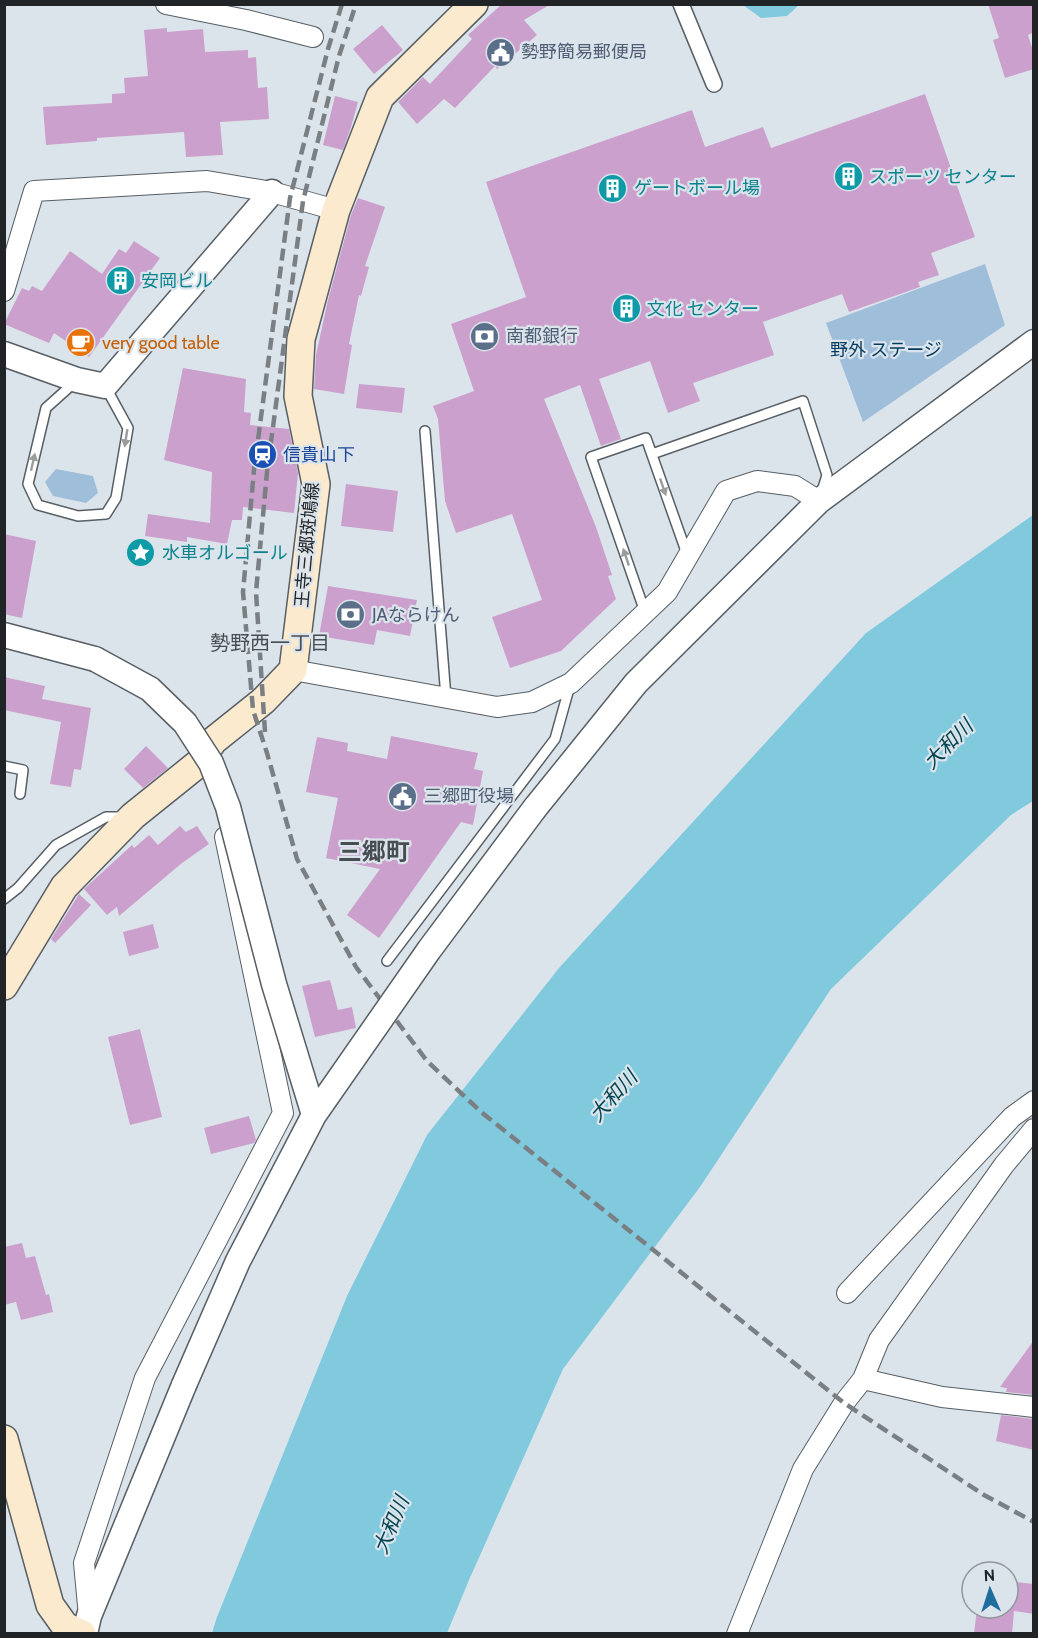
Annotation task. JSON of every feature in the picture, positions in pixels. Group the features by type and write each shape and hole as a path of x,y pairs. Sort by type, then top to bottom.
{"main road":[{"name":"王寺三郷斑鳩線","path":"294,670 316,484 298,396 301,339 336,210 380,97 474,4"},
{"path":"4,986 64,887 133,816 199,763 213,741 263,702 294,670"},
{"path":"4,1439 50,1605 65,1626 85,1628"}],"street":[{"path":"166,4 246,20 313,37"},
{"path":"681,4 714,84"},
{"path":"4,291 34,191 207,181 272,192 336,210"},
{"path":"4,354 77,380 105,386 272,192"},
{"path":"85,1628 184,1385 238,1262 314,1115 429,950 535,808 636,683 819,501 1034,342"},
{"path":"294,670 497,707 531,702 571,682 667,592 726,491 757,482 795,486 819,501"},
{"path":"4,635 95,659 150,689 185,723 211,763 228,807 274,984 314,1115"},
{"path":"85,1628 84,1563 145,1378 283,1113 221,822 199,763"},
{"path":"847,1293 1012,1117 1034,1101"},
{"path":"737,1634 803,1469 844,1403 863,1378 879,1340 1004,1165 1034,1129"},
{"path":"863,1378 942,1397 1034,1407"}],"lane":[{"path":"77,380 46,408 28,484 38,505 78,516 106,514 116,498 128,428 105,386"},
{"path":"652,454 803,401 827,474 819,501"},
{"path":"426,430 447,698"},
{"path":"645,612 591,457 646,438 687,557"},
{"path":"387,961 555,739 571,682"},
{"path":"4,766 23,770 20,794"},
{"path":"4,899 18,888 56,845 106,817 133,816"}],"green space":[{"name":"野外 ステージ","path":"985,264 1005,325 863,422 826,323"},
{"path":"56,469 93,476 98,493 86,503 53,496 45,482"}],"water":[{"path":"743,5 799,5 787,16 761,18"},
{"name":"大和川","path":"1033,515 1033,801 1011,815 831,989 700,1187 563,1369 447,1633 212,1633 347,1296 427,1135 559,968 866,633"}],"building":[{"path":"502,4 551,4 524,20 537,35 497,69 495,66 455,108 444,99 417,124 398,102 423,77 430,84 472,39 468,35"},
{"path":"988,4 1034,4 1034,32 1028,35 1034,54 1034,69 1005,78 993,40 999,38"},
{"path":"382,25 403,50 374,74 353,49"},
{"path":"167,28 167,32 203,29 205,52 248,50 248,58 256,57 258,88 267,87 269,119 220,122 223,155 186,157 184,132 97,138 97,141 46,145 43,107 112,103 112,94 125,93 124,78 148,76 144,30"},
{"path":"925,94 975,237 931,253 939,275 918,282 920,287 849,312 842,294 763,322 774,355 693,383 700,401 668,413 650,361 599,379 621,439 601,446 580,385 544,399 596,527 612,575 608,576 616,599 561,651 510,668 492,617 542,600 512,514 456,533 445,501 438,419 433,406 474,391 451,324 526,297 486,182 692,110 705,147 763,127 771,148"},
{"path":"335,96 358,102 343,150 323,145"},
{"path":"358,198 385,207 365,266 369,267 361,296 359,295 349,344 352,345 344,394 314,389 316,355 328,300 351,215"},
{"path":"134,241 160,258 89,357 54,333 49,343 4,324 22,288 29,291 32,286 42,291 70,251 102,274 119,249 126,253"},
{"path":"183,368 246,379 244,412 251,413 250,425 289,429 298,473 294,513 243,507 242,520 232,520 227,544 187,537 187,542 145,536 148,514 210,523 212,472 164,460"},
{"path":"359,384 405,388 402,413 356,408"},
{"path":"346,484 398,491 393,532 341,526"},
{"path":"4,534 36,541 22,618 4,614"},
{"name":"JAならけん","path":"328,586 417,600 410,636 377,630 374,645 319,636"},
{"path":"4,677 45,686 42,699 91,708 81,770 74,769 71,787 50,784 61,722 4,710"},
{"path":"391,736 478,753 474,769 483,771 473,825 461,822 379,938 347,915 380,869 326,858 338,798 306,792 317,737 348,743 347,751 387,759"},
{"path":"146,746 168,768 143,788 124,769"},
{"path":"180,826 186,832 197,826 209,844 182,863 119,916 117,907 107,915 84,889 132,845 134,848 149,835 158,845"},
{"path":"79,894 91,905 55,943 51,939"},
{"path":"153,924 159,948 129,956 123,932"},
{"path":"330,980 338,1010 352,1007 356,1028 315,1037 302,986"},
{"path":"140,1029 162,1117 130,1125 108,1037"},
{"path":"249,1116 256,1140 254,1143 211,1154 204,1128"},
{"path":"22,1243 26,1258 35,1256 53,1312 21,1320 16,1302 4,1305 4,1247"},
{"path":"1034,1340 1034,1395 1006,1392 1007,1388 1000,1387"},
{"path":"1001,1415 1034,1419 1034,1450 996,1441"},
{"path":"1020,1582 1034,1584 1034,1614 1020,1612"},
{"path":"976,1620 1013,1620 1012,1634 974,1634"}],"railway":[{"path":"342,4 328,49 290,198 254,470 243,592 253,710 297,859 356,967 427,1061 480,1111 844,1403 984,1495 1034,1522"},
{"path":"265,732 256,592 267,472 303,201 339,56 356,4"}],"place":[{"name":"勢野簡易郵便局","path":"500,52"},
{"name":"スポーツ センター","path":"848,177"},
{"name":"ゲートボール場","path":"613,188"},
{"name":"安岡ビル","path":"120,281"},
{"name":"文化 センター","path":"626,309"},
{"name":"南都銀行","path":"485,336"},
{"name":"very good table","path":"81,343"},
{"name":"信貴山下","path":"262,455"},
{"name":"水車オルゴール","path":"141,553"},
{"name":"JAならけん","path":"351,615"},
{"name":"三郷町役場","path":"403,796"}],"district":[{"name":"勢野西一丁目","path":"270,643"},
{"name":"三郷町","path":"374,851"}]}
